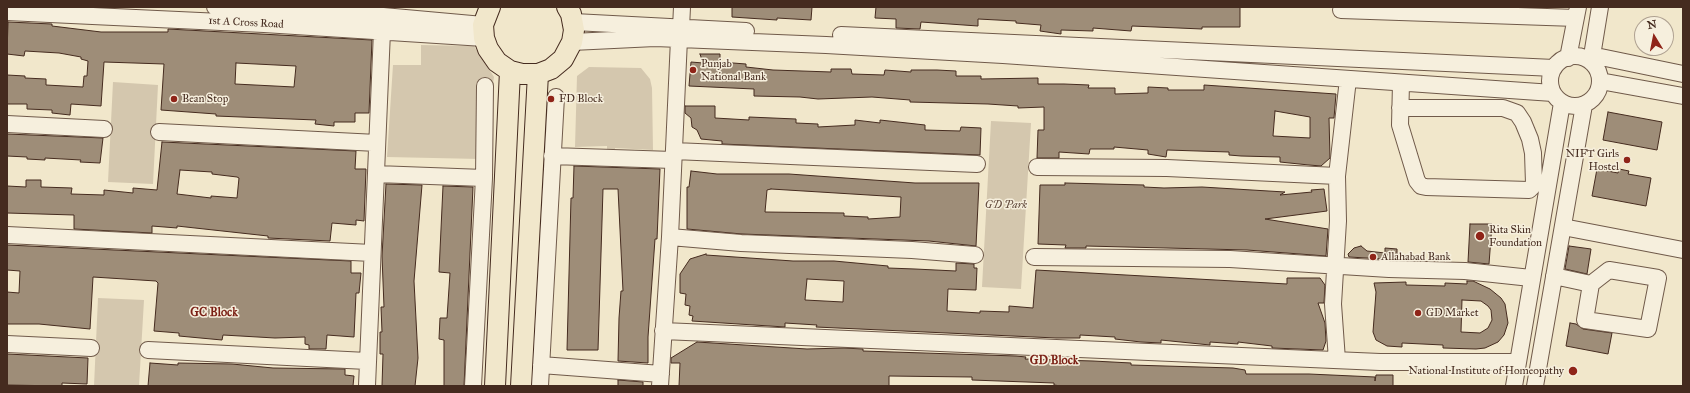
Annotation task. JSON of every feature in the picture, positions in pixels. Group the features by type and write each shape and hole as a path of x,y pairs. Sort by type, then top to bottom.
{"main road":[{"path":"486,23 488,49 497,62 510,71 522,74 538,74 551,69 563,59 571,24"},
{"path":"495,386 510,71"},
{"path":"521,386 538,74"}],"street":[{"name":"1st A Cross Road","path":"215,7 313,20"},
{"path":"541,365 661,380 682,7"},
{"path":"994,49 1272,74 1428,85 1558,98 1570,106 1584,104 1594,98 1599,91 1599,73 1591,59 1600,7"},
{"path":"1341,10 1577,12 1568,58"},
{"name":"1st A Cross Road","path":"7,12 119,12 313,20 383,18 486,23"},
{"path":"367,386 383,18"},
{"path":"571,24 680,33 994,49 1272,55 1554,68"},
{"path":"1272,55 1272,74"},
{"path":"1514,386 1558,98 1550,78 1554,68 1558,63 1568,58 1583,57 1683,74"},
{"path":"1428,85 1429,62"},
{"path":"1337,360 1333,304 1336,264 1337,176 1348,79"},
{"path":"1600,81 1683,96"},
{"path":"1400,108 1503,108 1517,113 1523,122 1530,139 1533,154 1534,184 1532,188 1529,190 1521,190 1421,186 1417,181 1400,126 1400,108 1401,83"},
{"path":"473,386 484,178 485,86"},
{"path":"540,386 556,97"},
{"path":"1535,386 1584,104"},
{"path":"7,124 104,129"},
{"path":"159,132 377,143"},
{"path":"552,156 673,155 977,164"},
{"path":"1037,167 1167,168 1337,176"},
{"path":"376,174 484,178"},
{"path":"1563,227 1683,250"},
{"path":"7,235 372,253"},
{"path":"670,237 741,243 912,250 974,255"},
{"path":"1034,256 1230,259 1336,264 1389,269 1465,271 1531,278"},
{"path":"1609,270 1658,278 1648,329 1585,320 1591,284 1609,270"},
{"path":"1554,276 1591,284"},
{"path":"1527,302 1549,306"},
{"path":"663,331 1337,360 1517,362"},
{"path":"7,344 91,348"},
{"path":"148,350 367,361"}],"green space":[{"path":"421,45 474,46 494,77 480,159 387,157 393,65 421,65"},
{"path":"589,67 641,68 650,79 652,88 653,150 615,148 615,157 607,157 607,146 575,147 577,76"},
{"path":"113,82 158,85 153,184 108,182"},
{"name":"GD Park","path":"991,121 1031,123 1021,289 982,287"},
{"path":"98,298 144,300 139,386 94,386"}],"building":[{"path":"732,7 812,7 811,20 777,18 777,20 732,17"},
{"path":"876,7 1240,7 1240,27 1202,27 1202,29 1132,26 1131,31 1093,28 1093,31 1061,30 1061,34 1040,31 1041,25 1016,23 1016,21 978,19 978,26 921,22 920,29 896,28 896,19 875,18"},
{"path":"8,22 52,24 52,26 101,32 168,32 168,29 372,40 369,113 355,113 355,122 334,122 334,126 315,124 316,120 216,116 216,114 161,110 164,64 104,62 101,106 71,104 70,115 52,113 52,110 27,109 27,104 7,104 7,75 46,79 46,85 83,87 84,76 87,76 88,61 81,59 81,57 59,53 25,51 24,56 7,54","holes":["236,63 296,66 294,87 235,84"]},
{"path":"700,54 720,54 720,62 746,64 746,67 773,70 831,72 831,69 851,69 852,74 884,75 885,70 911,72 911,70 956,71 956,76 981,76 981,79 1038,78 1038,84 1089,85 1088,88 1115,88 1115,94 1148,93 1148,87 1168,88 1168,90 1204,90 1204,85 1336,94 1334,118 1329,118 1330,158 1321,166 1280,162 1280,157 1229,155 1229,152 1167,150 1166,157 1148,154 1148,150 1114,147 1114,149 1090,149 1089,154 1059,152 1059,158 1037,158 1038,130 1044,130 1044,107 1018,108 1018,106 988,104 910,102 910,100 872,97 818,99 754,96 754,89 689,86 691,62 703,63","holes":["1275,111 1310,117 1310,138 1273,136"]},
{"path":"685,106 715,106 715,118 749,120 749,117 796,119 796,123 818,124 818,127 855,125 855,120 880,123 880,120 925,125 925,130 960,131 961,127 981,128 980,155 722,144 722,141 701,139 697,130 692,127 691,118 685,113"},
{"path":"1608,112 1662,122 1657,150 1603,140"},
{"path":"7,134 103,138 100,163 80,162 81,160 45,158 45,160 7,156"},
{"path":"162,142 356,151 355,169 366,169 364,221 356,220 356,225 332,223 330,241 268,238 268,236 177,226 177,228 152,226 152,233 74,229 74,215 7,213 7,186 26,187 26,180 41,180 41,187 72,188 71,194 104,195 104,190 133,193 133,188 157,190","holes":["180,170 212,172 212,174 239,178 237,198 211,196 211,198 177,194"]},
{"path":"574,166 660,169 657,239 655,239 648,337 648,363 618,361 619,318 621,291 623,291 618,189 603,189 598,350 567,350 571,198 573,198"},
{"path":"1597,169 1618,173 1619,169 1629,171 1628,174 1651,178 1646,206 1592,196"},
{"path":"691,171 717,174 789,174 915,183 979,183 976,246 929,241 742,234 687,229 687,187 689,187","holes":["771,189 901,197 900,217 868,219 868,217 844,216 844,213 765,212 767,190"]},
{"path":"1065,183 1144,185 1144,187 1164,188 1202,187 1285,192 1280,195 1312,192 1311,190 1324,189 1327,211 1265,219 1328,229 1326,256 1247,250 1086,246 1086,248 1065,248 1066,245 1038,244 1040,185 1065,185"},
{"path":"386,184 422,185 414,281 418,358 415,386 382,386 383,354 380,354 380,332 382,332 381,307 384,307 382,256"},
{"path":"443,186 473,187 464,386 444,386 444,340 439,339 440,318 447,318 450,273 439,272"},
{"name":"Rita Skin Foundation","path":"1470,224 1492,224 1489,264 1468,262"},
{"path":"7,245 351,261 351,273 361,273 359,293 356,293 354,337 327,335 326,349 309,349 309,345 305,344 305,337 275,338 223,335 222,340 179,336 179,333 154,331 158,283 156,281 93,277 90,329 39,324 7,324 7,292 19,293 20,271 7,270"},
{"path":"1361,246 1367,251 1385,253 1385,248 1397,249 1397,254 1408,255 1408,258 1401,260 1349,257 1348,254 1354,248"},
{"path":"1569,246 1591,249 1587,274 1565,269"},
{"path":"706,254 793,261 834,261 888,266 888,268 956,271 956,263 974,264 974,268 977,268 976,290 948,289 947,311 980,313 980,311 1009,312 1009,306 1033,308 1036,270 1287,284 1287,278 1320,278 1325,285 1324,303 1318,303 1325,323 1326,341 1323,350 1272,348 1272,346 1238,342 1238,344 1210,342 1210,345 1161,340 1161,343 1141,342 1115,339 1115,337 1080,335 1080,338 1056,338 816,327 817,325 785,323 785,327 692,321 693,316 689,315 690,306 685,305 686,294 680,293 680,274 690,259","holes":["807,279 844,281 843,302 805,300"]},
{"name":"GD Market","path":"1467,281 1473,281 1490,289 1501,298 1505,304 1508,323 1504,335 1498,342 1485,348 1476,349 1443,348 1443,345 1402,343 1402,347 1387,346 1376,340 1373,332 1376,292 1374,283 1406,282 1406,285 1445,286 1445,283 1467,284","holes":["1462,300 1481,301 1491,310 1492,320 1488,328 1480,333 1461,332"]},
{"path":"1570,323 1576,324 1583,329 1612,333 1608,354 1566,346"},
{"path":"697,342 807,349 844,348 863,349 863,351 1016,356 1026,357 1025,359 1131,363 1131,365 1233,368 1245,370 1246,374 1309,374 1375,377 1375,381 1376,375 1393,375 1393,386 1061,386 1054,385 1054,383 972,380 972,377 889,376 889,386 679,386 680,363 671,363 671,358"},
{"path":"7,354 88,358 87,384 62,383 62,386 7,385"},
{"path":"150,363 178,365 178,363 232,364 273,368 345,369 345,375 354,376 353,386 148,386"},
{"path":"618,380 643,382 643,386 618,386"}],"place":[{"name":"Punjab National Bank","path":"693,70"},
{"name":"Bean Stop","path":"174,99"},
{"name":"FD Block","path":"551,99"},
{"name":"NIFT Girls Hostel","path":"1627,160"},
{"name":"Rita Skin Foundation","path":"1480,236"},
{"name":"Allahabad Bank","path":"1373,257"},
{"name":"GD Market","path":"1418,313"},
{"name":"National Institute of Homeopathy","path":"1573,371"}],"district":[{"name":"GC Block","path":"214,313"},
{"name":"GD Block","path":"1054,361"}]}
